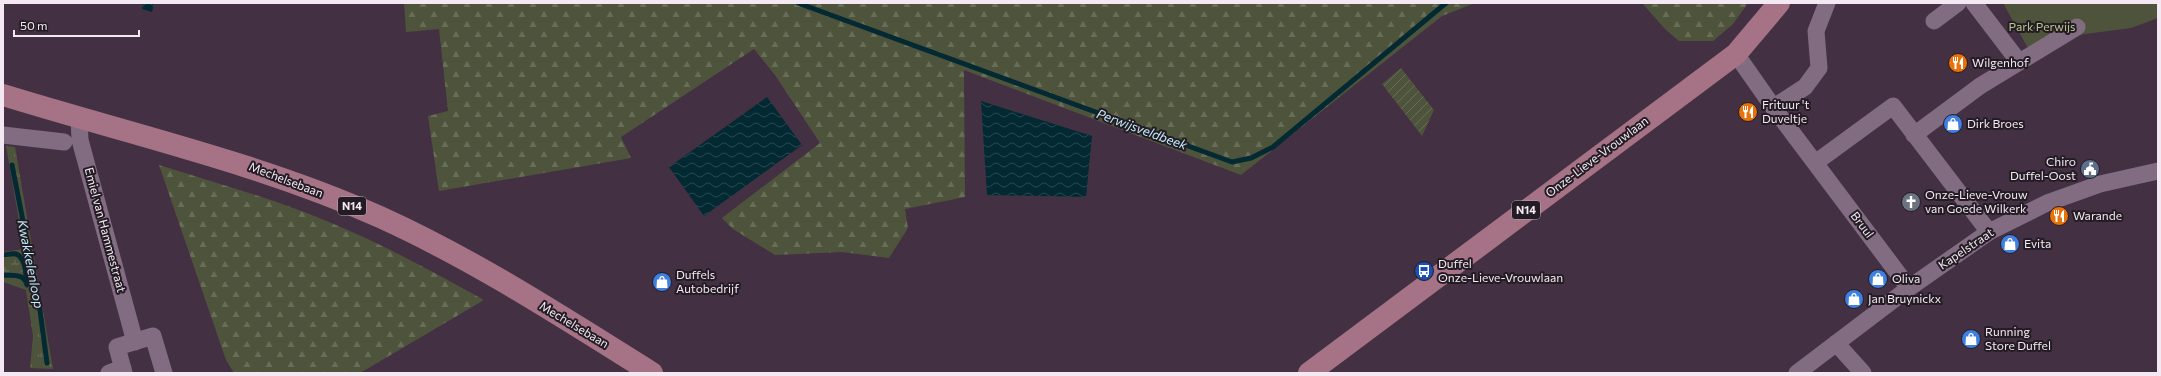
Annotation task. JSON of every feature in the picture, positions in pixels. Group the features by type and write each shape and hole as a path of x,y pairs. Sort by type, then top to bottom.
{"main road":[{"name":"Onze-Lieve-Vrouwlaan","path":"1308,373 1736,54 1779,3"},
{"name":"Mechelsebaan","path":"3,95 249,166 379,216 437,244 493,276 652,373"}],"street":[{"path":"1774,107 1805,87 1818,68 1816,31 1827,3"},
{"path":"1934,21 1958,3"},
{"path":"1974,3 2019,62"},
{"path":"1914,135 1980,86 2077,27"},
{"name":"Bruul","path":"1736,54 1815,163 1909,288"},
{"path":"1815,163 1893,106 1989,232"},
{"name":"Emiel van Hammestraat","path":"79,118 80,140 135,342"},
{"path":"3,135 64,142"},
{"name":"Kapelstraat","path":"1797,373 1909,288 1989,232 2047,203 2100,184 2158,171"},
{"path":"119,371 117,347 153,336 164,373"},
{"path":"1836,343 1863,373"}],"green space":[{"path":"404,3 1475,3 1442,16 1241,175 964,70 965,197 905,209 908,228 889,258 842,252 775,255 733,229 722,218 820,143 775,75 754,49 621,137 631,158 439,191 428,116 448,111 439,29 406,32"},
{"path":"1642,3 1748,3 1733,24 1713,41 1679,41 1665,29"},
{"name":"Park Perwijs","path":"2003,3 2158,3 2158,18 2131,28 2070,36 2034,59"},
{"path":"1401,68 1434,110 1422,136 1382,84"},
{"path":"6,146 15,147 53,369 30,368 33,336 26,290 3,282 3,252 24,249"},
{"path":"159,165 266,199 329,222 388,249 484,300 360,373 234,373 226,360"},
{"path":"16,254 24,263 27,285 26,281 21,277 14,275 3,275 3,255"}],"water":[{"path":"143,3 154,3 152,12 142,9"},
{"path":"767,97 802,145 704,216 669,167"},
{"path":"981,101 1092,136 1086,197 987,195"}],"waterway":[{"name":"Perwijsveldbeek","path":"798,3 1232,162 1251,158 1273,147 1446,3"},
{"name":"Kwakkelenloop","path":"12,165 39,303 47,363"},
{"path":"3,255 16,254 22,259 25,268 27,285 26,281 21,277 14,275 3,275"}],"place":[{"name":"Wilgenhof","path":"1958,63"},
{"name":"Frituur 't Duveltje","path":"1748,112"},
{"name":"Dirk Broes","path":"1953,124"},
{"name":"Chiro Duffel-Oost","path":"2090,169"},
{"name":"Onze-Lieve-Vrouw van Goede Wilkerk","path":"1911,202"},
{"name":"Warande","path":"2059,216"},
{"name":"Evita","path":"2010,244"},
{"name":"Duffel Onze-Lieve-Vrouwlaan","path":"1424,271"},
{"name":"Oliva","path":"1878,279"},
{"name":"Duffels Autobedrijf","path":"662,282"},
{"name":"Jan Bruynickx","path":"1854,299"},
{"name":"Running Store Duffel","path":"1971,339"}]}
